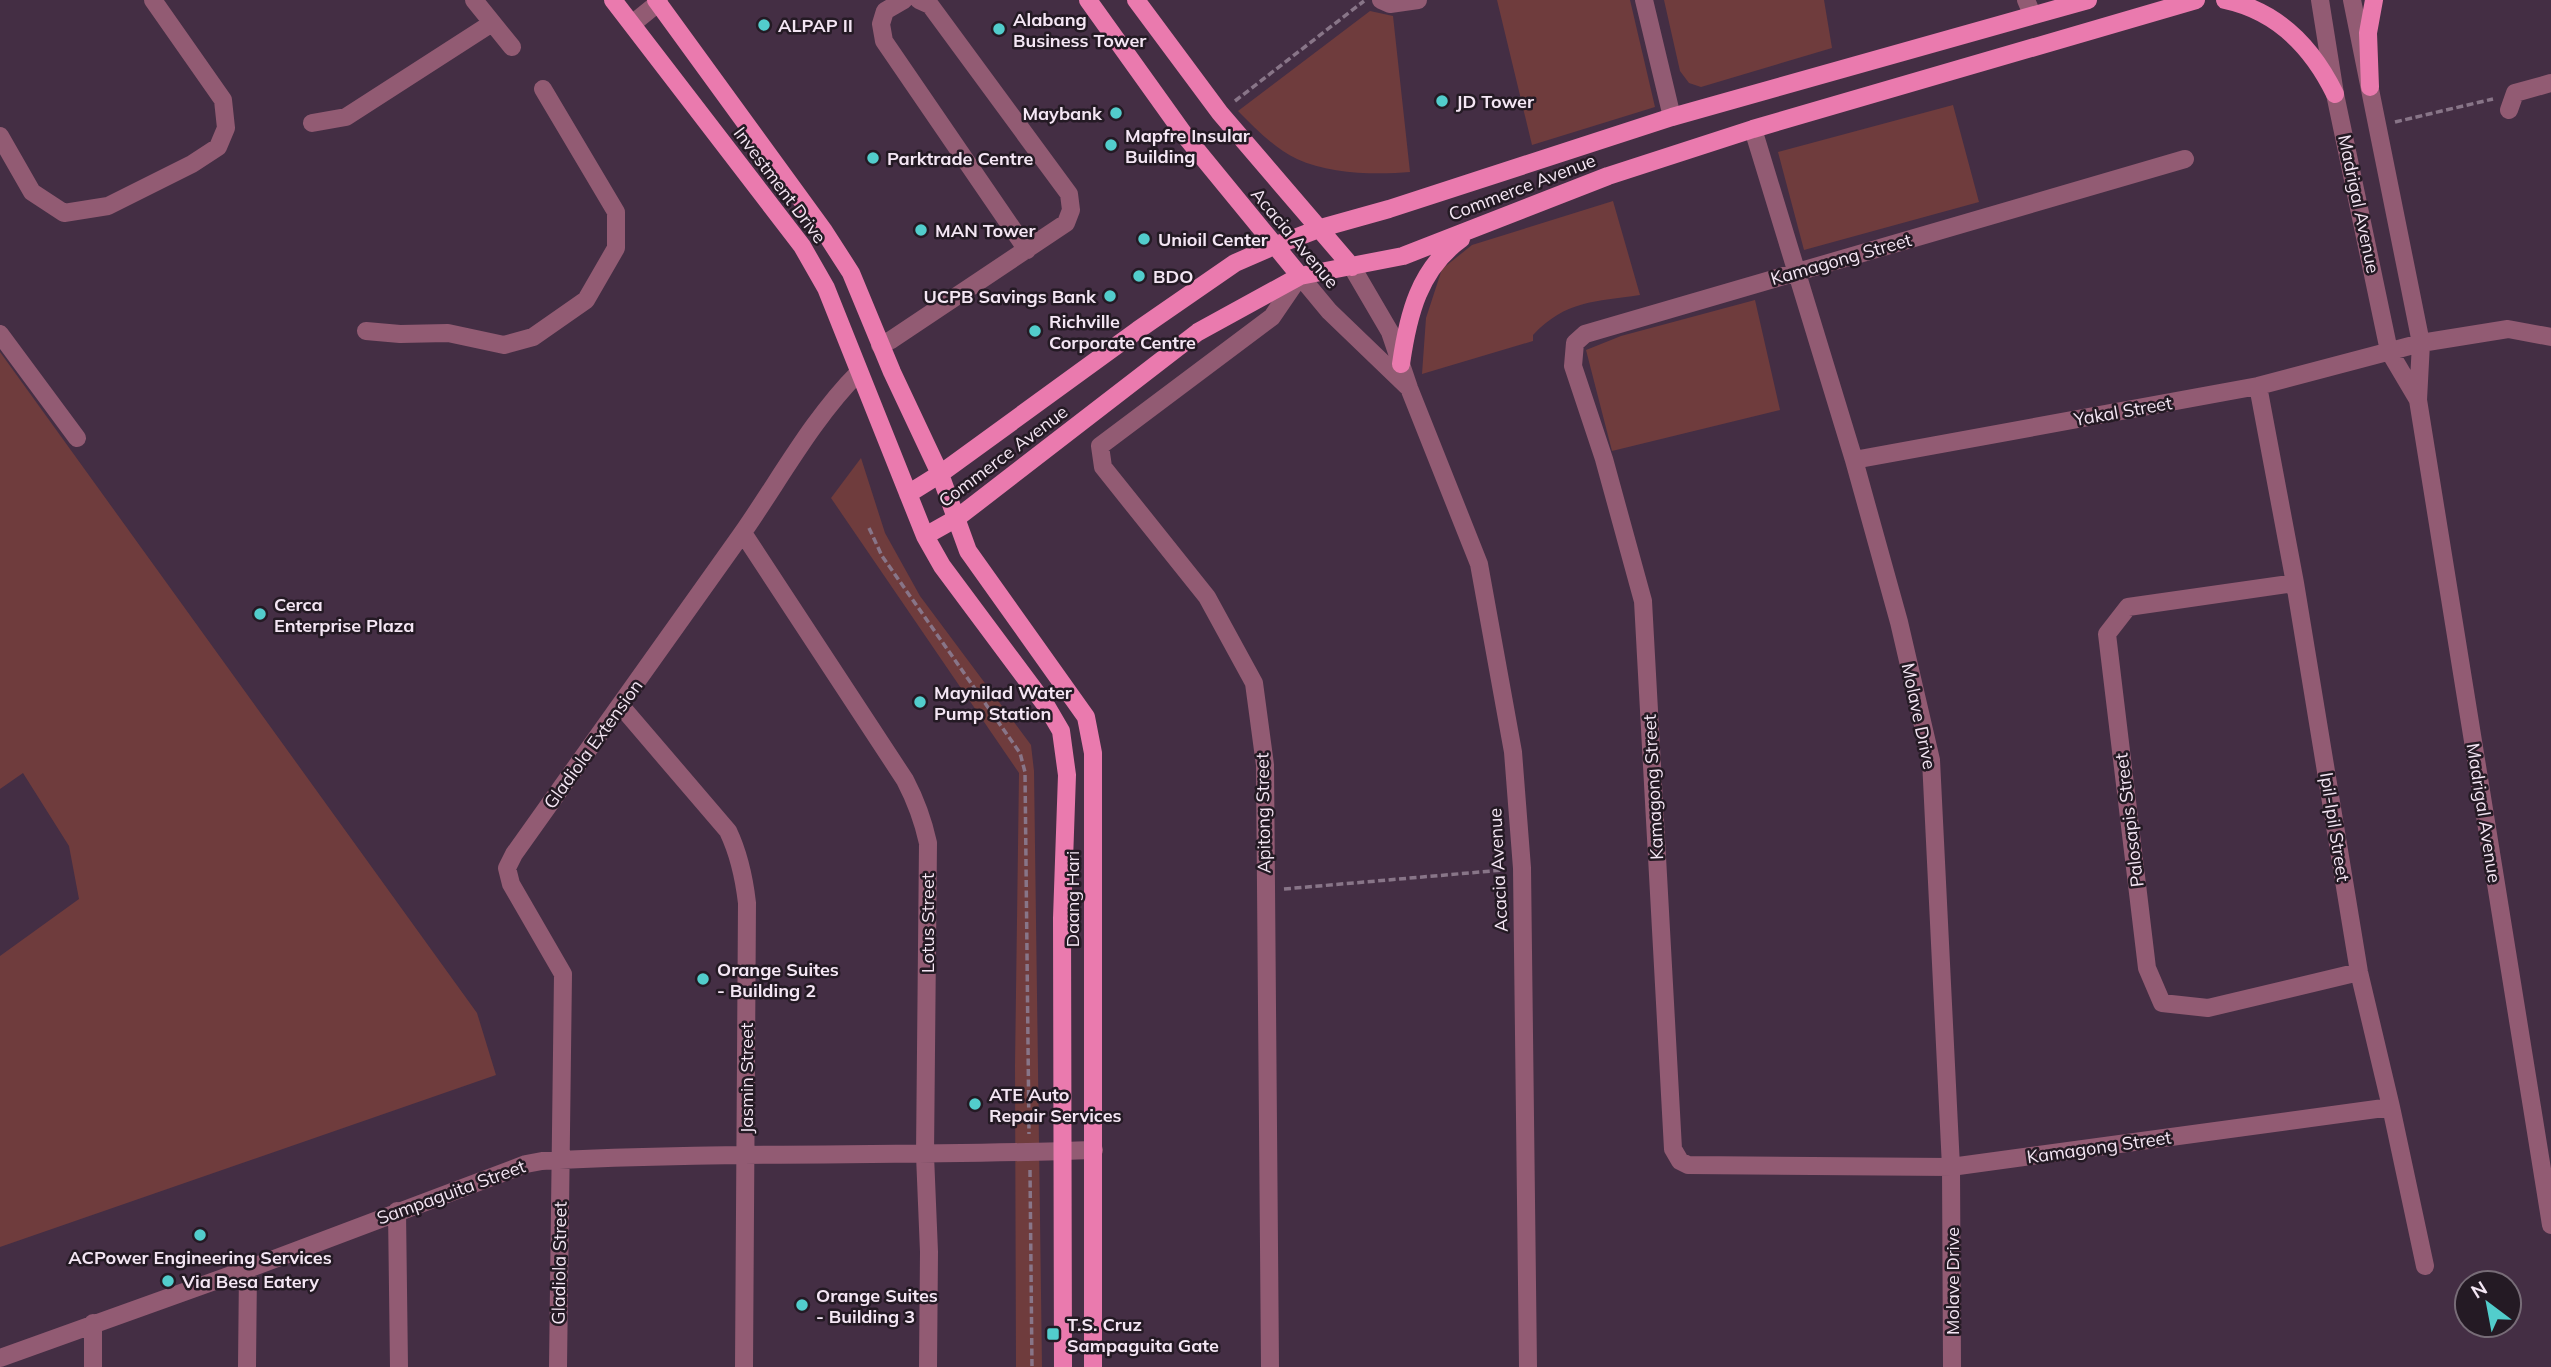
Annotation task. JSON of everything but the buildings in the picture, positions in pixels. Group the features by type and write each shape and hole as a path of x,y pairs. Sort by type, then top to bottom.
{"main road":[{"name":"Investment Drive","path":"613,0 802,246 826,288 908,494"},
{"name":"Acacia Avenue","path":"1088,0 1186,137 1300,276"},
{"name":"Acacia Avenue","path":"1136,0 1220,113 1352,267"},
{"name":"Commerce Avenue","path":"908,494 940,474 1235,262 1321,228 1389,209 1672,117 2029,7 2088,0"},
{"name":"Commerce Avenue","path":"925,536 957,519 1198,332 1300,276 1403,256 1608,176 1753,129 2196,0"},
{"path":"2225,0 2258,11 2283,26 2305,45 2335,93"},
{"path":"2370,87 2368,33 2374,0"},
{"name":"Investment Drive","path":"658,1 824,231 851,273 880,345 940,474"},
{"path":"1401,364 1406,326 1420,288 1447,248 1473,230"},
{"name":"Daang Hari","path":"940,474 968,551 1086,717 1093,753 1093,1367"},
{"name":"Daang Hari","path":"908,494 925,536 942,566 1047,707 1061,732 1067,775 1062,918 1063,1367"}],"street":[{"path":"474,0 512,47"},
{"path":"904,0 885,11 881,24 884,41 1027,250"},
{"path":"880,345 891,341 1066,223 1071,210 1069,194 930,5 919,0"},
{"path":"1381,0 1390,4 1418,0"},
{"path":"1644,0 1672,117"},
{"name":"Madrigal Avenue","path":"2320,0 2335,93 2389,351 2417,400"},
{"name":"Madrigal Avenue","path":"2352,0 2421,343 2417,400 2551,1225"},
{"path":"632,24 658,1"},
{"path":"0,136 32,192 64,213 108,206 192,164 218,147 226,128 223,100 177,37 159,2"},
{"path":"312,123 346,117 492,23"},
{"path":"2512,102 2551,83"},
{"path":"366,331 400,334 448,333 504,345 533,337 586,300 616,247 616,212 543,89"},
{"name":"Molave Drive","path":"1753,129 1854,460 1899,622 1931,760 1951,1167 1952,1367"},
{"name":"Kamagong Street","path":"2185,159 1585,334 1575,343 1573,366 1604,459 1643,601 1673,1149 1680,1161 1688,1165 1951,1167 2391,1107"},
{"name":"Acacia Avenue","path":"1352,267 1390,332 1409,388 1479,564 1513,752 1522,868 1528,1367"},
{"name":"Acacia Avenue","path":"1300,276 1337,319 1409,388"},
{"name":"Apitong Street","path":"1270,1367 1265,765 1254,684 1207,597 1103,467 1100,446 1272,317 1300,276"},
{"name":"Yakal Street","path":"1854,460 2258,386 2421,343 2508,328 2551,337"},
{"path":"0,334 77,438"},
{"name":"Gladiola Extension","path":"560,1160 563,974 511,884 507,868 514,854 743,533 817,424 859,372"},
{"name":"Ipil-Ipil Street","path":"2258,386 2295,583 2359,972 2425,1266"},
{"name":"Lotus Street","path":"743,533 905,780 917,803 924,825 928,844 925,1155 929,1252 928,1367"},
{"name":"Palosapis Street","path":"2295,583 2128,607 2108,634 2147,968 2162,1003 2208,1008 2359,972"},
{"name":"Jasmin Street","path":"621,706 728,831 737,851 747,903 744,1367"},
{"name":"Sampaguita Street","path":"0,1358 248,1269 526,1164 560,1160 746,1155 925,1155 1094,1150"},
{"name":"Gladiola Street","path":"558,1367 560,1160"},
{"path":"397,1211 399,1367"},
{"path":"247,1367 248,1269"},
{"path":"93,1323 93,1367"}],"path":[{"path":"1220,113 1366,0"},
{"path":"2378,126 2512,102"},
{"path":"869,527 882,556 1020,753 1025,772 1032,1367"},
{"path":"1264,890 1522,868"}],"shaded area":[{"path":"1497,0 1630,0 1655,107 1532,145"},
{"path":"1664,0 1824,0 1832,48 1701,87 1689,83 1680,71"},
{"path":"1370,11 1393,16 1410,172 1353,172 1310,164 1297,159 1266,138 1238,111"},
{"path":"1953,105 1979,202 1804,250 1778,152"},
{"path":"1613,201 1640,295 1582,304 1557,315 1545,324 1533,335 1533,341 1422,374 1426,318 1442,269 1472,245"},
{"path":"1755,300 1780,410 1612,451 1586,350 1621,336"},
{"path":"0,352 477,1013 496,1075 0,1247 0,956 79,899 69,846 23,773 0,789"},
{"path":"861,458 885,533 920,596 1031,745 1034,771 1042,1367 1016,1367 1015,1066 1019,773 831,498"}],"place":[{"name":"ALPAP II","path":"764,25"},
{"name":"Alabang Business Tower","path":"999,29"},
{"name":"JD Tower","path":"1442,101"},
{"name":"Maybank","path":"1116,113"},
{"name":"Mapfre Insular Building","path":"1111,145"},
{"name":"Parktrade Centre","path":"873,158"},
{"name":"MAN Tower","path":"921,230"},
{"name":"Unioil Center","path":"1144,239"},
{"name":"BDO","path":"1139,276"},
{"name":"UCPB Savings Bank","path":"1110,296"},
{"name":"Richville Corporate Centre","path":"1035,331"},
{"name":"Cerca Enterprise Plaza","path":"260,614"},
{"name":"Maynilad Water Pump Station","path":"920,702"},
{"name":"Orange Suites - Building 2","path":"703,979"},
{"name":"ATE Auto Repair Services","path":"975,1104"},
{"name":"ACPower Engineering Services","path":"200,1235"},
{"name":"Via Besa Eatery","path":"168,1281"},
{"name":"Orange Suites - Building 3","path":"802,1305"},
{"name":"T.S. Cruz Sampaguita Gate","path":"1053,1334"}]}
